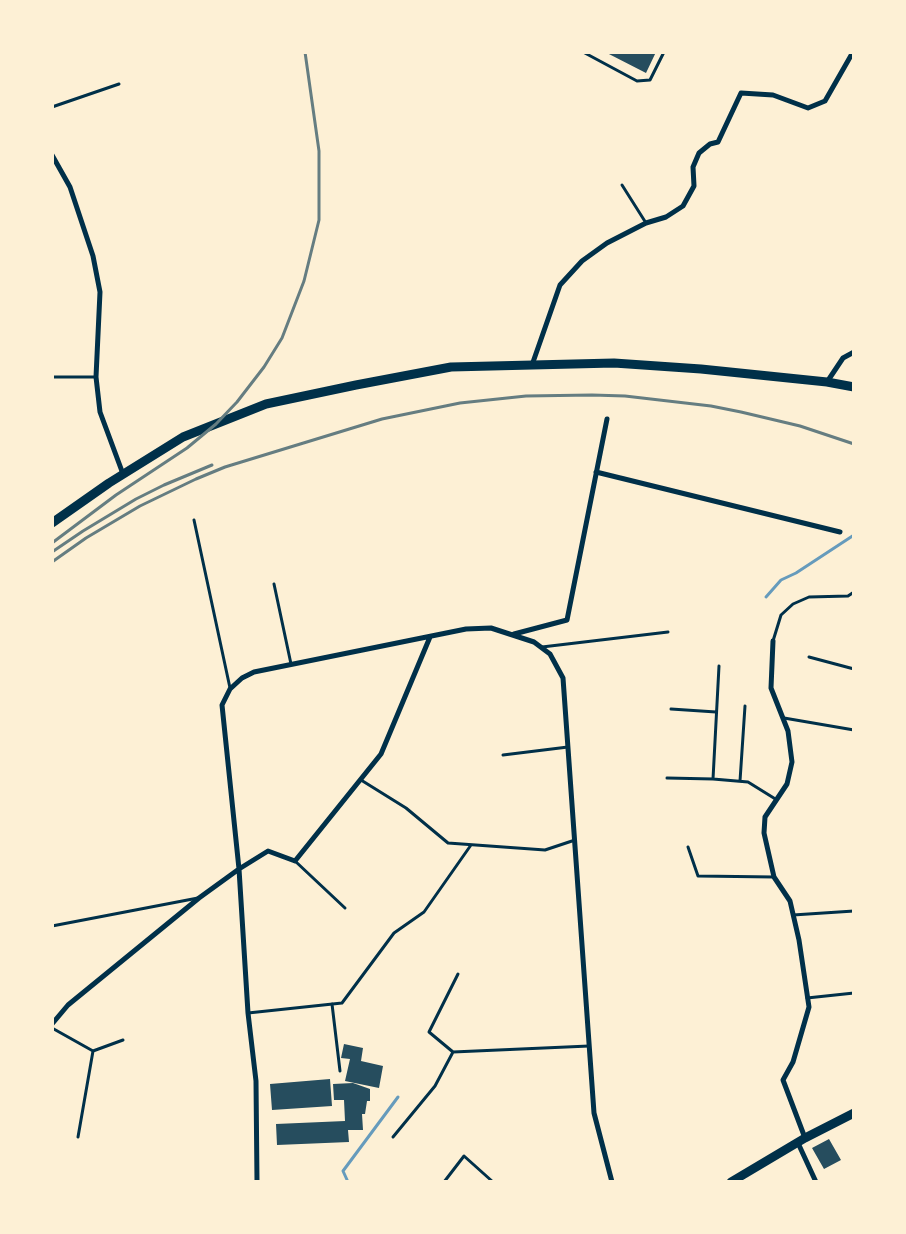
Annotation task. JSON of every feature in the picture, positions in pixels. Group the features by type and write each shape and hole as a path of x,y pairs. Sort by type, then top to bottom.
{"main road":[{"path":"52,523 123,474 183,437 266,404 450,367 614,363 702,369 827,382 854,387"},
{"path":"731,1182 801,1140 854,1113"}],"street":[{"path":"532,365 560,285 582,261 607,242 646,223 666,217 683,206 694,186 694,167 699,153 710,144 718,142 741,93 773,95 808,108 826,101 853,52"},
{"path":"52,154 70,187 93,256 100,292 96,377 100,412 123,474"},
{"path":"827,382 844,358 854,352"},
{"path":"513,634 567,620 607,419"},
{"path":"596,472 840,532"},
{"path":"258,1182 256,1081 248,1013 240,870 222,705 230,689 242,678 254,672 466,629 490,628 534,642 550,654 563,678 594,1113 612,1182"},
{"path":"52,1026 68,1005 199,898 240,870 268,851 295,861 381,754 430,637"},
{"path":"772,640 771,688 788,731 792,762 787,784 765,817 764,833 774,877 790,901 799,940 809,1007 793,1062 783,1080 816,1182"}],"lane":[{"path":"583,52 637,81 650,80 664,52"},
{"path":"52,107 119,84"},
{"path":"622,185 646,223"},
{"path":"52,377 96,377"},
{"path":"194,520 230,689"},
{"path":"274,584 291,664"},
{"path":"772,640 781,615 793,604 809,597 848,596 854,592"},
{"path":"542,648 668,632"},
{"path":"809,657 854,669"},
{"path":"713,778 719,666"},
{"path":"740,781 744,706"},
{"path":"671,709 716,712"},
{"path":"783,718 854,730"},
{"path":"502,755 568,747"},
{"path":"667,778 713,778 748,782 777,800"},
{"path":"360,780 406,808 448,843 545,850 575,840"},
{"path":"248,1013 342,1002 394,933 424,912 471,844"},
{"path":"688,847 698,876 774,877"},
{"path":"295,861 345,908"},
{"path":"52,926 199,898"},
{"path":"793,915 854,911"},
{"path":"458,974 429,1032 453,1052 589,1046"},
{"path":"807,998 854,993"},
{"path":"332,1004 340,1072"},
{"path":"52,1026 93,1051"},
{"path":"93,1051 122,1040"},
{"path":"78,1137 93,1051"},
{"path":"393,1137 435,1086 453,1052"},
{"path":"444,1182 464,1156 493,1182"}],"building":[{"path":"605,52 656,52 646,73"},
{"path":"344,1044 363,1048 361,1061 383,1066 379,1088 345,1081 350,1059 341,1058"},
{"path":"330,1079 332,1106 272,1110 270,1084"},
{"path":"353,1083 370,1089 370,1101 367,1101 365,1114 362,1114 363,1130 348,1130 349,1142 277,1145 276,1124 345,1121 344,1100 334,1100 333,1084"},
{"path":"829,1139 841,1160 824,1169 812,1148"}],"waterway":[{"path":"766,597 781,580 796,573 854,535"},
{"path":"348,1182 343,1171 398,1097"}],"railway":[{"path":"52,543 116,495 187,448 216,424 237,402 264,367 282,338 304,281 319,220 319,151 305,52"},
{"path":"52,562 86,538 140,506 225,467 382,419 460,403 526,396 625,396 711,406 741,412 800,426 854,444"},
{"path":"52,552 136,499 212,465"}]}
